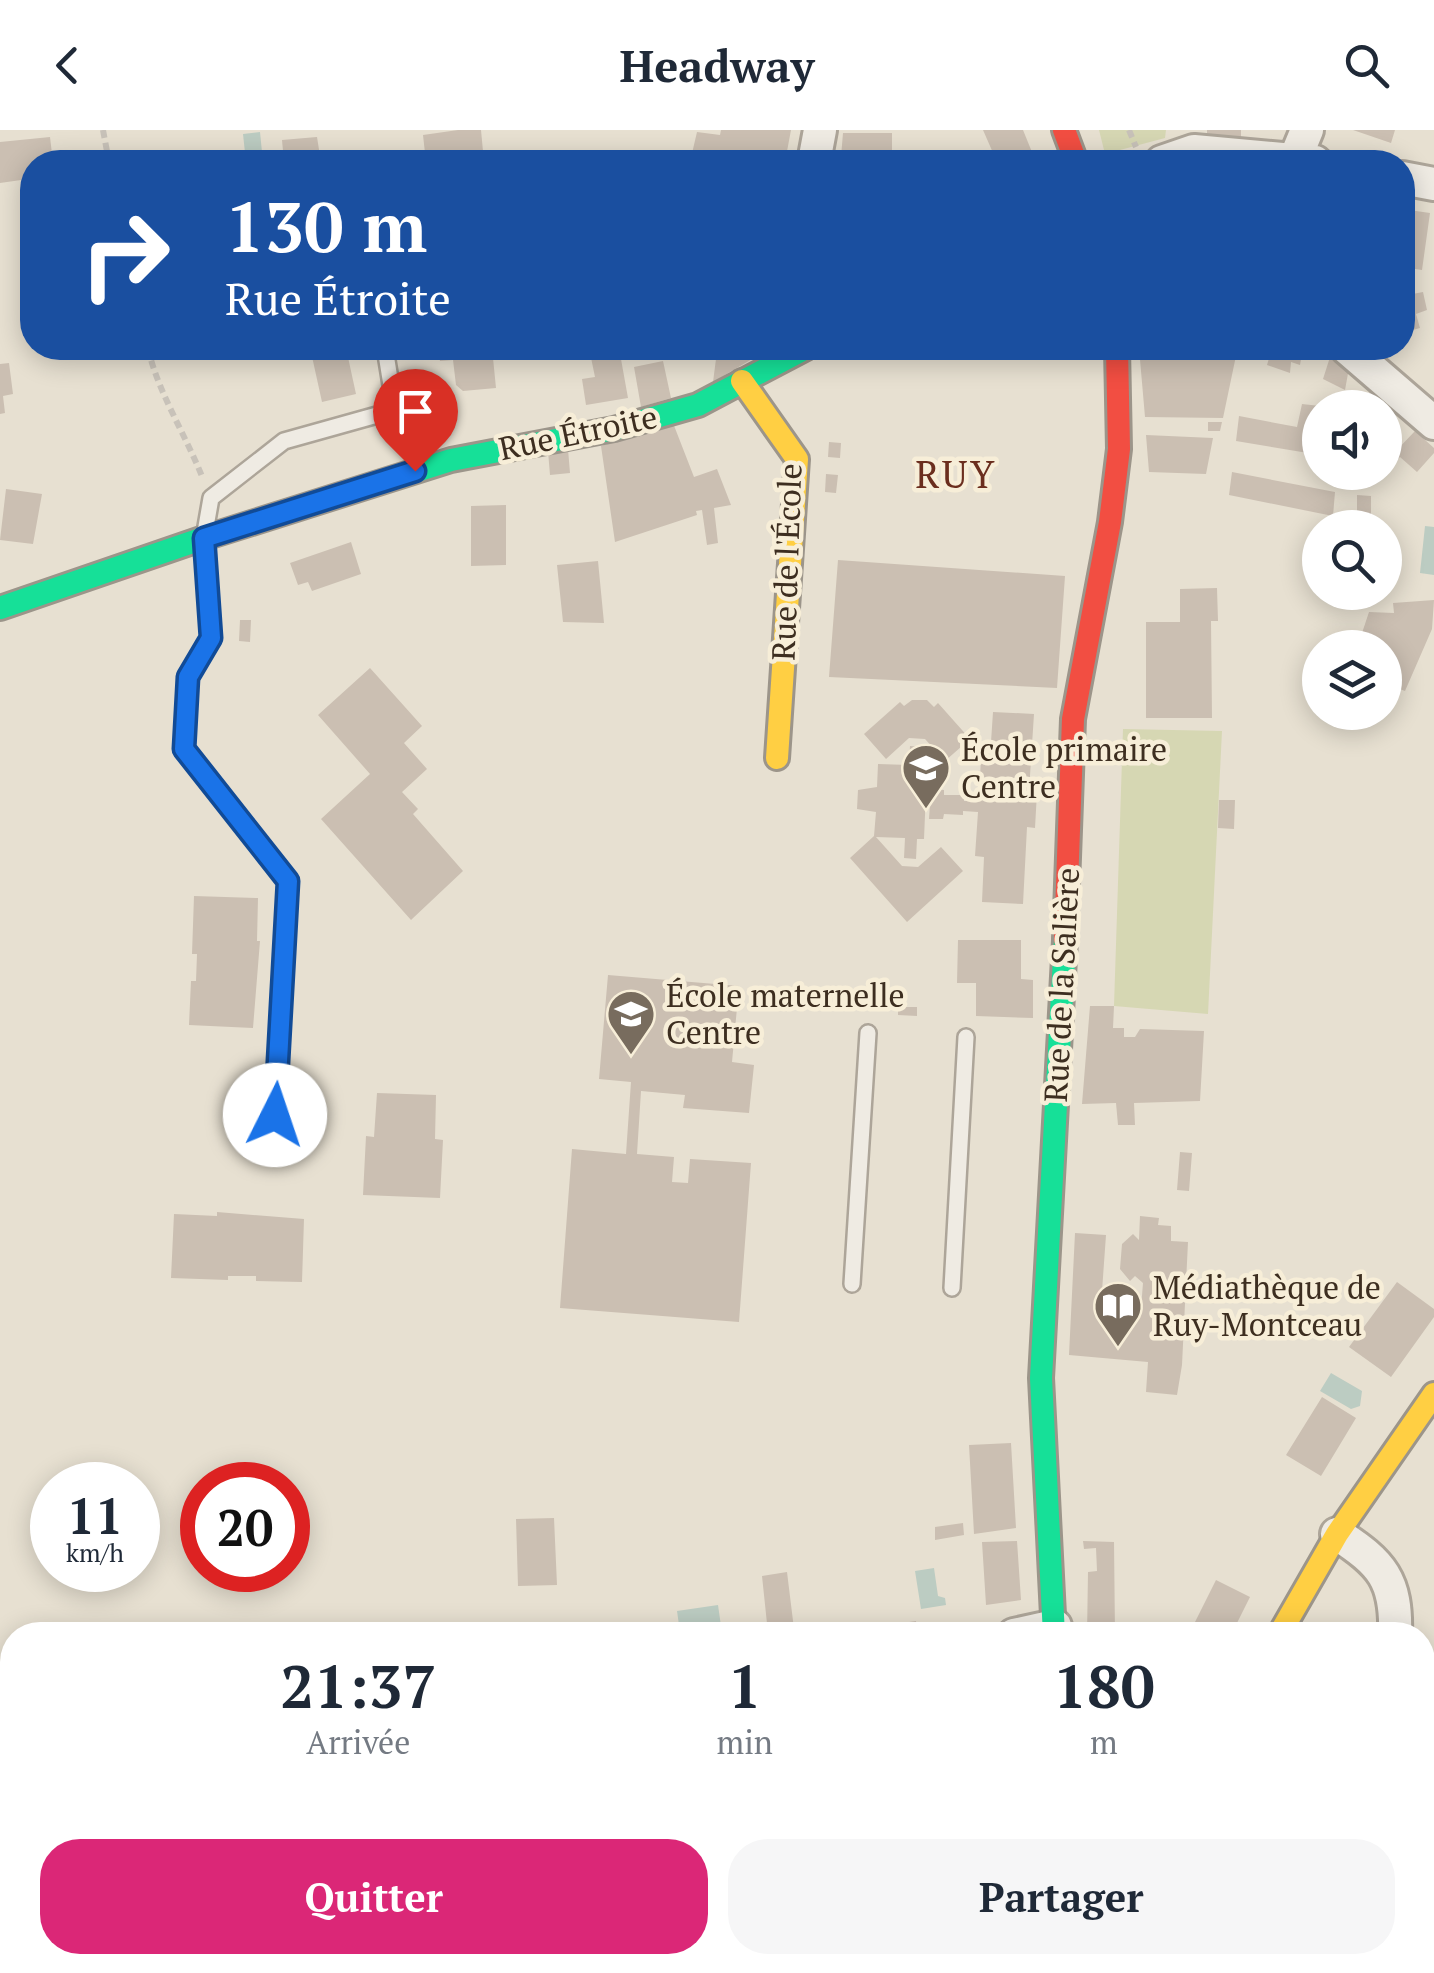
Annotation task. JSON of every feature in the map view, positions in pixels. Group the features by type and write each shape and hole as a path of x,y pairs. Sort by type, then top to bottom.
{"street":[{"name":"Rue Étroite","path":"0,608 450,460 614,429 698,405 783,360"},
{"name":"Rue de la Salière","path":"1055,1622 1041,1378 1048,1204 1064,988 1073,719 1110,522 1119,449 1116,360"},
{"path":"1360,360 1434,424"},
{"name":"Rue de l'École","path":"742,381 797,459 777,758"},
{"path":"1287,1622 1337,1534 1434,1394"},
{"path":"1337,1534 1368,1554 1386,1577 1396,1603 1395,1622"}],"lane":[{"path":"275,1115 288,881 184,749 188,677 211,638 204,538 210,498 284,440 395,410 386,360"},
{"path":"852,1284 868,1033"},
{"path":"952,1288 966,1037"}],"path":[{"path":"151,360 210,498"}],"green space":[{"path":"1099,130 1166,130 1165,138 1120,150 1104,150"},
{"path":"1123,729 1222,731 1208,1014 1114,1006"}],"shaded area":[{"path":"260,132 262,150 245,150 243,134"},
{"path":"1425,526 1434,527 1434,575 1420,573"},
{"path":"1331,1373 1362,1391 1360,1406 1351,1409 1320,1391"},
{"path":"934,1568 938,1596 945,1598 946,1605 921,1609 915,1571"},
{"path":"718,1605 720,1622 679,1622 677,1611"}],"building":[{"path":"481,130 483,150 425,150 423,135"},
{"path":"721,130 791,130 787,150 693,150 697,132 720,135"},
{"path":"983,130 1023,130 1031,150 992,150"},
{"path":"1207,130 1241,130 1241,137 1207,137"},
{"path":"1353,130 1395,130 1391,143"},
{"path":"843,133 892,133 892,150 842,150"},
{"path":"50,137 52,150 20,150 20,180 0,183 0,142"},
{"path":"317,137 319,150 283,150 282,140"},
{"path":"1415,211 1430,213 1422,270 1415,269"},
{"path":"1423,292 1427,310 1416,314 1420,328 1415,329 1415,294"},
{"path":"313,360 349,360 356,394 322,402"},
{"path":"453,360 493,360 496,388 463,391 456,385"},
{"path":"591,360 621,360 628,398 586,405 582,379 595,377"},
{"path":"716,360 751,360 713,382"},
{"path":"1140,360 1235,360 1223,418 1145,417"},
{"path":"1268,360 1301,360 1300,365 1291,362 1290,373 1267,365"},
{"path":"1329,360 1339,360 1349,368 1345,390 1323,379"},
{"path":"663,361 671,398 641,407 634,367"},
{"path":"9,363 13,394 3,396 5,413 0,414 0,364"},
{"path":"1302,404 1302,452 1236,441 1239,416 1297,427"},
{"path":"1208,422 1222,422 1220,431 1208,431"},
{"path":"673,423 694,477 717,469 731,505 714,508 718,543 707,545 702,510 615,542 601,446"},
{"path":"1415,431 1434,448 1434,453 1417,472 1402,459 1402,445"},
{"path":"1146,435 1213,438 1206,474 1149,472"},
{"path":"829,442 841,443 840,458 828,457"},
{"path":"568,449 570,473 550,475 548,451"},
{"path":"1232,472 1302,486 1302,490 1335,492 1334,510 1303,510 1229,495"},
{"path":"826,474 838,475 836,493 825,492"},
{"path":"6,489 42,494 33,544 0,540"},
{"path":"1357,495 1371,496 1371,510 1357,510"},
{"path":"506,505 506,565 471,566 471,506"},
{"path":"351,542 361,574 312,591 308,582 298,585 290,563"},
{"path":"838,560 1065,576 1057,688 829,677"},
{"path":"598,561 604,623 563,622 557,565"},
{"path":"1217,588 1218,621 1211,621 1212,718 1146,718 1146,622 1180,622 1180,589"},
{"path":"1434,600 1432,629 1405,691 1402,630 1363,630 1369,612 1394,613 1402,610 1402,602"},
{"path":"240,620 251,620 250,642 239,641"},
{"path":"370,668 422,726 404,743 427,769 402,792 418,809 413,814 463,871 411,920 321,819 370,774 318,715"},
{"path":"912,700 927,700 934,707 938,703 970,739 945,761 925,739 909,738 886,759 864,734 900,702 904,706"},
{"path":"993,712 1034,714 1029,791 1037,792 1035,828 1027,827 1023,904 982,902 984,857 975,856 978,812 963,811 963,815 944,814 943,819 929,819 931,789 944,790 944,795 964,795 964,801 979,801 981,757 990,757"},
{"path":"910,746 922,747 922,766 927,767 924,839 917,839 916,859 904,858 905,838 876,837 902,866 918,867 941,847 963,871 907,922 850,858 874,836 876,812 857,809 858,790 877,787 878,764 909,765"},
{"path":"1219,800 1235,800 1234,829 1218,828"},
{"path":"194,896 258,898 260,941 253,1028 189,1025 191,981 196,981 197,954 192,954"},
{"path":"958,940 1021,940 1021,979 1033,980 1033,1018 976,1016 976,983 957,983"},
{"path":"608,975 739,986 732,1062 754,1065 749,1113 683,1108 685,1095 641,1091 637,1154 674,1157 672,1182 688,1183 690,1159 751,1163 739,1322 560,1308 572,1149 626,1154 631,1082 599,1079"},
{"path":"1090,1006 1114,1006 1113,1028 1124,1028 1124,1037 1135,1037 1140,1029 1204,1031 1200,1101 1134,1103 1135,1125 1118,1125 1116,1103 1082,1104"},
{"path":"898,1007 917,1007 917,1016 898,1015"},
{"path":"377,1093 436,1095 435,1139 443,1140 440,1198 363,1195 366,1136 374,1137"},
{"path":"1180,1152 1192,1153 1189,1191 1177,1190"},
{"path":"217,1212 304,1219 302,1282 256,1281 256,1276 228,1276 228,1280 171,1278 174,1214 217,1216"},
{"path":"1140,1216 1159,1218 1158,1225 1171,1226 1171,1241 1188,1242 1177,1395 1146,1392 1148,1362 1069,1355 1075,1233 1106,1235 1101,1305 1141,1308 1143,1283 1135,1276 1130,1281 1120,1269 1122,1244 1133,1234 1139,1240"},
{"path":"1397,1282 1434,1309 1434,1317 1391,1377 1349,1347"},
{"path":"1322,1397 1356,1418 1321,1476 1286,1455"},
{"path":"1011,1443 1016,1528 974,1534 969,1445"},
{"path":"554,1518 557,1585 518,1586 516,1519"},
{"path":"963,1523 964,1535 935,1540 935,1527"},
{"path":"1017,1541 1021,1600 986,1605 982,1542"},
{"path":"1083,1541 1114,1542 1115,1622 1087,1622 1088,1572 1097,1571 1096,1548 1084,1549"},
{"path":"787,1572 793,1622 767,1622 762,1576"},
{"path":"1216,1580 1250,1597 1238,1622 1195,1622"}],"traffic: fast":[{"path":"0,608 451,460 614,429 698,405 783,360"},
{"path":"1053,1622 1041,1378 1065,940"}],"traffic: slow":[{"path":"742,381 797,459 777,758"},
{"path":"1286,1622 1337,1534 1434,1394"}],"traffic: jam":[{"path":"1064,130 1072,150"},
{"path":"1065,940 1073,719 1110,522 1119,449 1117,360"}],"place":[{"name":"École primaire Centre","path":"926,810"},
{"name":"École maternelle Centre","path":"631,1056"},
{"name":"Médiathèque de Ruy-Montceau","path":"1118,1348"}],"district":[{"name":"RUY","path":"956,475"}],"route":[{"path":"275,1115 288,881 184,749 188,677 211,638 204,538 415,471"}]}
